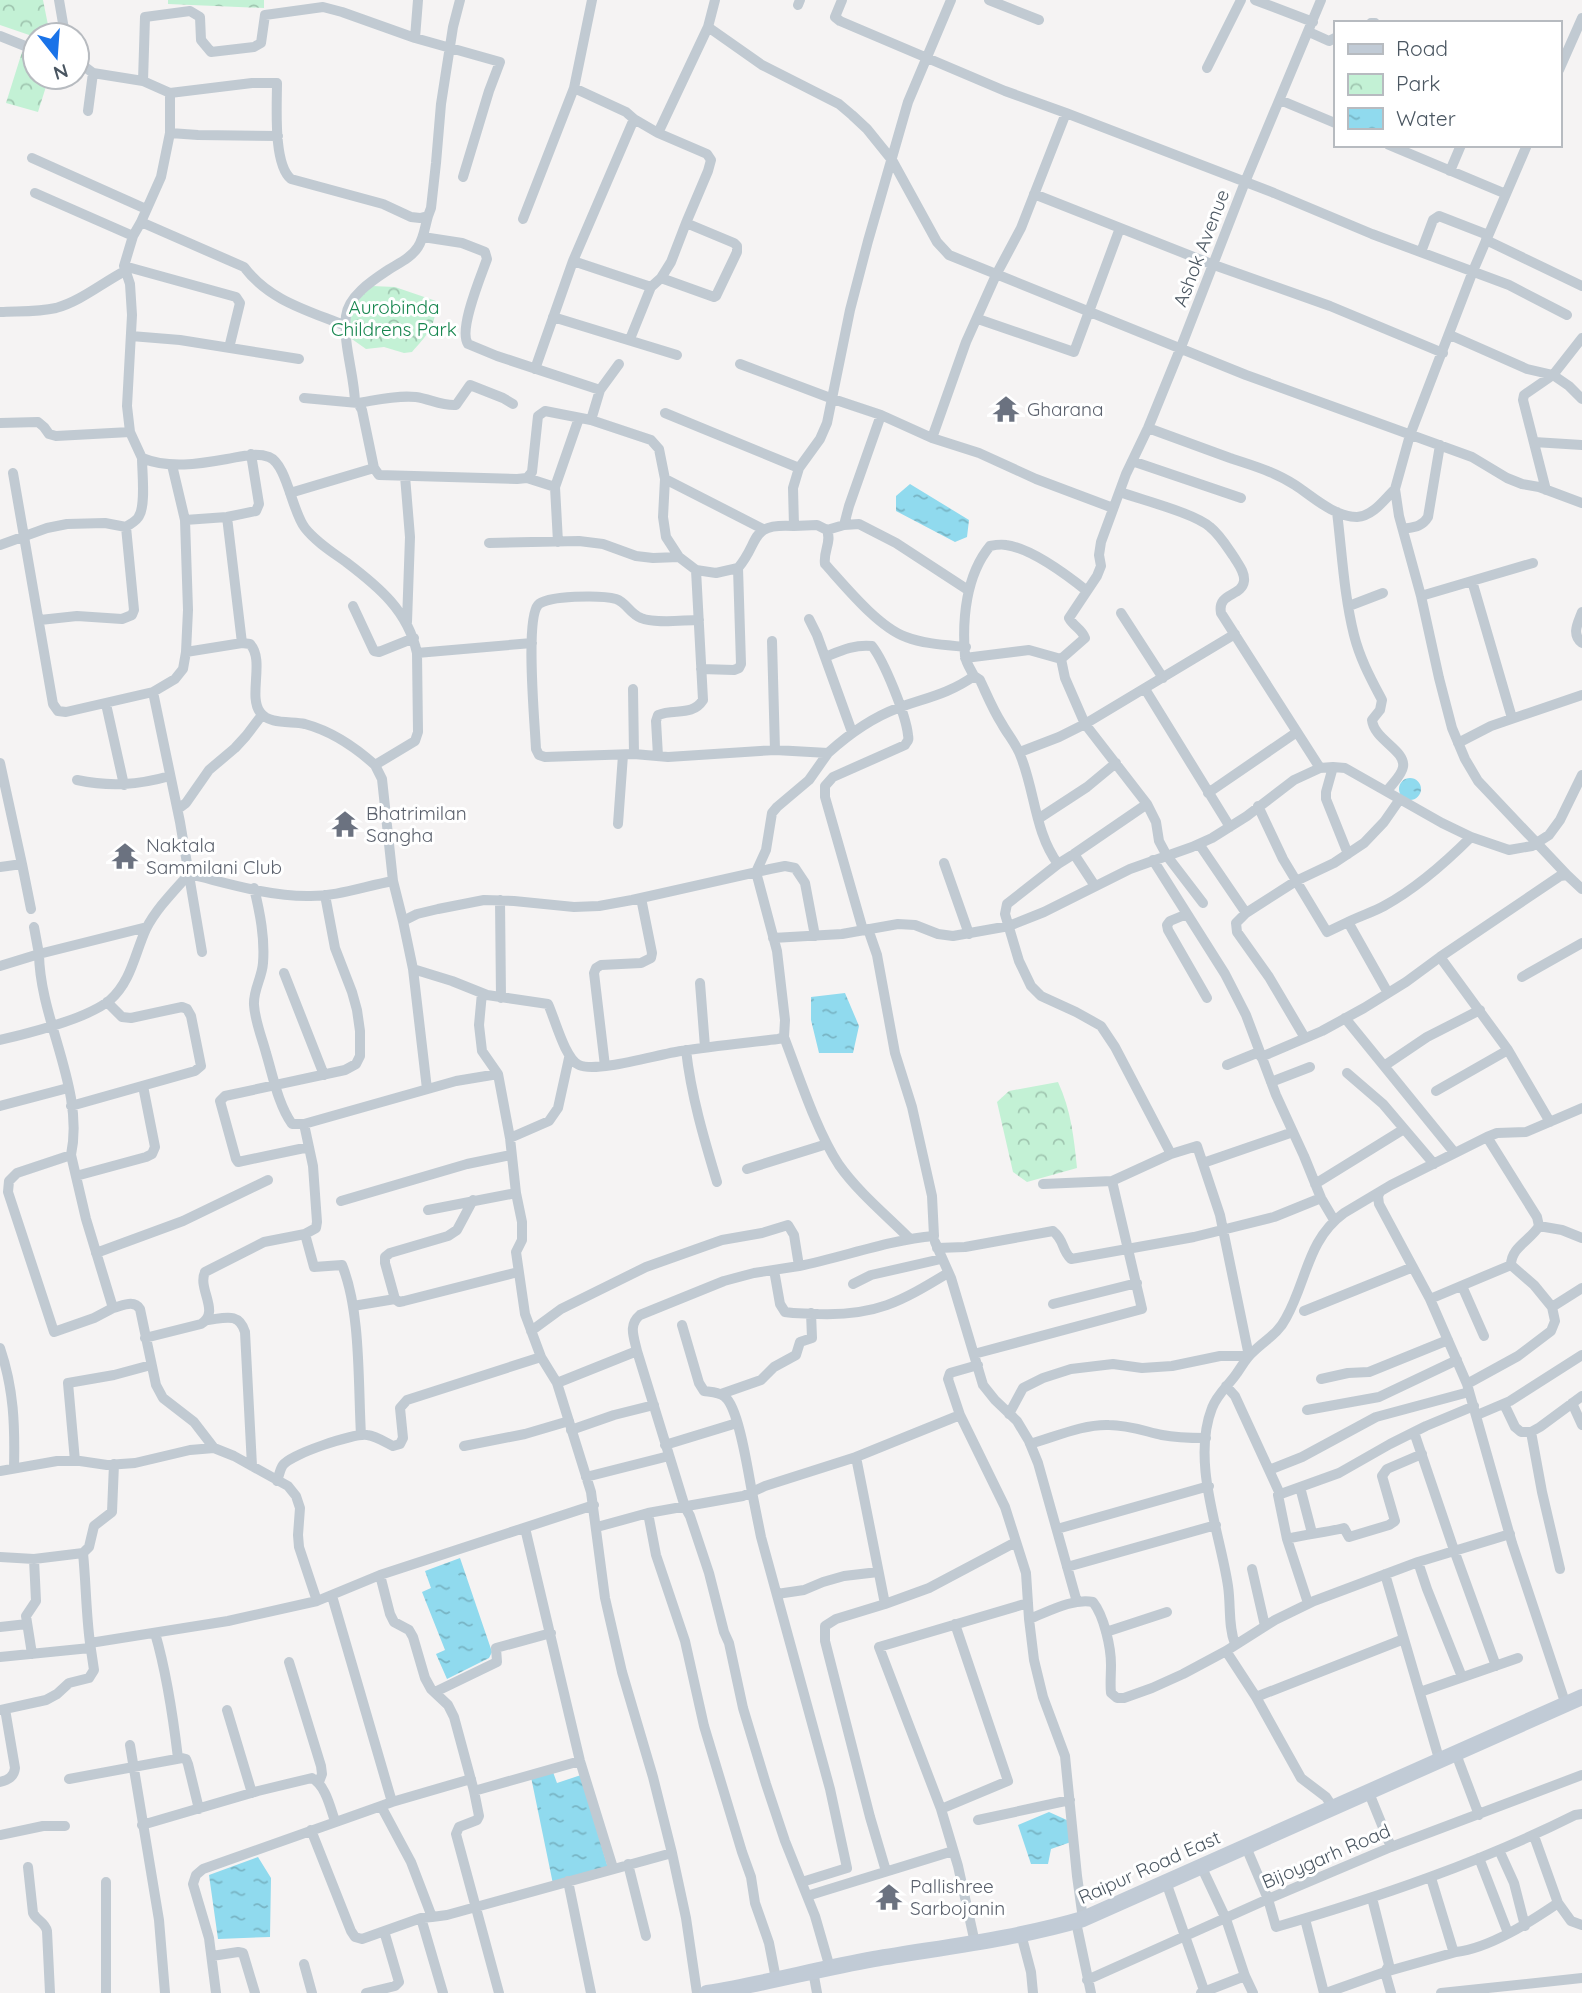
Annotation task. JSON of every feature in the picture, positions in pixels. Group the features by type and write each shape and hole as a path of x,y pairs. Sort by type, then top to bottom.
{"street":[{"path":"59,0 63,21"},
{"path":"415,38 418,0"},
{"path":"460,0 441,104 430,208 423,237 409,258 387,270 354,298 346,314 348,360 357,402 362,410 373,468 379,475 527,478 555,487"},
{"path":"523,219 574,88 592,0"},
{"path":"658,133 708,27 715,0"},
{"path":"842,0 836,19 1005,91 1509,285 1567,315"},
{"path":"794,526 793,488 799,468 820,439 827,423 853,299 908,102 951,0"},
{"path":"989,0 1038,20"},
{"path":"1206,68 1241,0"},
{"path":"1255,0 1311,27 1329,41 1334,38"},
{"name":"Ashok Avenue","path":"1061,659 1085,638 1083,632 1072,624 1069,618 1097,576 1101,566 1101,542 1113,508 1321,0"},
{"path":"143,81 145,17 190,11 200,17 201,40 211,52 254,47 261,43 265,15 323,7 415,38 500,62 463,177"},
{"path":"1561,65 1582,18"},
{"path":"708,27 762,65 839,104 867,130 892,160 937,242 950,255 1246,375 1472,457 1507,478 1582,503"},
{"path":"0,36 21,44"},
{"path":"88,111 93,73 143,81 170,93 252,83 276,83 282,167 290,179 383,204 411,217 428,216"},
{"path":"574,88 615,105 658,133 707,154 711,160 671,262 661,278 651,287 630,339"},
{"path":"0,545 67,524 105,523 126,527 139,517 143,506 142,458 130,432 127,406 131,335 130,284 124,268 133,236 160,177 170,133 170,93"},
{"path":"1280,100 1334,123"},
{"path":"932,438 966,342 1021,228 1066,113"},
{"path":"535,369 573,261 634,119"},
{"path":"170,133 278,136"},
{"path":"1394,147 1506,194"},
{"path":"1450,171 1460,147"},
{"path":"1526,147 1473,271 1410,436 1395,489 1439,678 1452,728 1465,759 1478,781 1582,889"},
{"path":"32,159 146,209"},
{"path":"35,193 133,236"},
{"path":"1034,194 1214,265 1330,306 1443,353"},
{"path":"1421,252 1433,220 1439,216 1582,286"},
{"path":"141,222 244,267 255,281 281,300 346,326"},
{"path":"661,278 714,297 737,252 734,243 686,223"},
{"path":"978,319 1074,352 1121,228"},
{"path":"423,237 462,243 485,252 487,259 469,312 465,340 468,344 600,390"},
{"path":"573,261 651,287"},
{"path":"0,312 39,311 58,307 75,300 124,268 236,297 240,303 229,348"},
{"path":"553,317 677,355"},
{"path":"131,335 299,359"},
{"path":"1450,335 1527,369 1553,375 1582,398"},
{"path":"1546,490 1523,400 1524,395 1553,375 1582,338"},
{"path":"1572,351 1582,359"},
{"path":"740,364 881,415 932,438 979,453 1036,479 1113,508"},
{"path":"591,420 600,390 619,365"},
{"path":"304,398 357,402 412,397 449,405 456,404 467,388 474,386 513,404"},
{"path":"527,478 531,472 539,414 545,411 591,420 651,439 659,449 665,479 663,517 666,537 679,557 696,570 716,573 738,569"},
{"path":"665,414 799,468"},
{"path":"845,525 849,506 881,415"},
{"path":"558,542 555,487 579,418"},
{"path":"0,423 38,422 49,434 56,436 130,432"},
{"path":"1148,428 1271,472 1337,512 1353,517 1372,512 1395,489"},
{"path":"1534,442 1582,445"},
{"path":"1403,528 1417,527 1428,517 1440,445"},
{"path":"142,458 172,465 224,460 251,454 271,458 278,465 304,527 366,578 397,608 407,622 417,653 418,732 415,741 375,765"},
{"path":"185,520 227,517 256,511 259,504 251,454"},
{"path":"1132,461 1241,498"},
{"path":"13,473 53,704 58,711 106,704 153,692 175,680 183,669 188,610 185,520 172,465"},
{"path":"290,493 373,468"},
{"path":"405,476 410,537 407,622"},
{"path":"665,479 763,529"},
{"path":"1120,492 1197,519 1210,527 1226,546 1245,579 1242,587 1223,600 1221,613 1320,768"},
{"path":"1337,512 1354,636 1364,666 1382,700 1380,710 1372,720 1373,728 1400,755 1404,763 1403,770 1387,791"},
{"path":"227,517 242,643"},
{"path":"701,670 734,670 741,664 738,569 763,529 771,526 817,525 827,530 859,524 896,543 968,590"},
{"path":"40,620 76,616 122,619 132,615 134,610 126,527"},
{"path":"827,530 829,541 825,564 883,623 906,637 965,653 1029,650 1061,659 1065,678 1085,724 1147,804 1167,856 1203,903"},
{"path":"489,543 579,541 603,544 636,556 679,557"},
{"path":"1058,864 1042,836 1029,777 1020,752 996,714 980,680 974,676 965,653 965,610 968,590 980,558 990,546 1004,544 1021,548 1067,575 1087,591"},
{"path":"1421,596 1533,563"},
{"path":"658,755 657,715 664,712 687,712 698,708 703,700 696,570"},
{"path":"1472,581 1511,718"},
{"path":"1349,606 1384,593"},
{"path":"699,620 639,618 620,600 609,598 544,600 535,610 532,643 536,749 539,755 681,756 775,750 828,753"},
{"path":"353,606 374,652 414,638"},
{"path":"1582,612 1576,631 1582,643"},
{"path":"1121,613 1163,678"},
{"path":"809,619 852,732"},
{"path":"1020,752 1085,724 1235,634"},
{"path":"772,641 775,750"},
{"path":"417,653 532,643"},
{"path":"186,652 250,644 255,649 256,702 262,715 277,722 304,724 327,732 365,755 375,765 382,779 393,881 413,969 428,1089"},
{"path":"825,657 855,646 872,646 878,654 900,707 908,733 905,745 833,777 825,786 825,797 866,929 877,955 895,1053 912,1107 932,1196 937,1248 948,1273 983,1385 1017,1421 1038,1463 1077,1602"},
{"path":"909,1238 850,1180 827,1144 784,1037 785,1020 777,951 756,872 766,850 772,813 809,780 828,753 852,732 900,707 956,688 974,676"},
{"path":"618,824 628,755 633,689"},
{"path":"1145,689 1230,827"},
{"path":"153,692 178,809 202,952"},
{"path":"1458,743 1511,718 1582,695"},
{"path":"106,704 124,785"},
{"path":"178,809 186,803 209,770 241,742 262,715"},
{"path":"1208,793 1297,732"},
{"path":"1038,819 1087,787 1116,763"},
{"path":"0,764 31,909"},
{"path":"1333,766 1326,799 1348,854"},
{"path":"773,938 842,934 898,924 915,925 938,934 953,936 1009,926 1153,860 1199,844 1230,827 1294,780 1320,768 1333,766 1345,768 1471,837 1509,850 1532,846 1549,835 1560,820 1582,775"},
{"path":"77,780 124,785 170,776"},
{"path":"1305,1038 1269,977 1237,932 1236,923 1296,881 1364,843 1384,822 1400,799"},
{"path":"1147,804 1058,864 1007,904 1005,914 1019,961 1031,986 1041,996 1101,1026 1115,1047 1171,1154"},
{"path":"1258,806 1283,859 1327,932 1396,898 1448,860 1471,837"},
{"path":"1199,844 1246,914"},
{"path":"1074,854 1095,886"},
{"path":"1153,860 1225,974 1246,1015 1271,1082 1321,1198 1334,1220"},
{"path":"944,863 969,934"},
{"path":"0,867 22,864"},
{"path":"403,920 418,914 484,900 574,907 599,905 785,866 795,868 805,883 815,936"},
{"path":"188,874 279,894 309,897 393,881"},
{"path":"0,1040 53,1026 97,1009 112,999 127,980 147,927 188,874"},
{"path":"1227,1065 1305,1038 1345,1018 1388,993 1560,876 1567,875"},
{"path":"254,888 261,915 263,945 263,967 255,987 254,1005 276,1086 285,1114 292,1124 304,1125 456,1081 498,1074"},
{"path":"309,1147 238,1162 221,1098 345,1070 356,1064 360,1056 357,1010 335,948 325,895"},
{"path":"605,1066 594,974 596,968 601,965 641,963 651,958 641,898"},
{"path":"500,900 501,998"},
{"path":"1188,914 1170,921 1168,930 1207,999"},
{"path":"1348,922 1388,993"},
{"path":"34,927 39,954 40,984 68,1087 74,1128 71,1155 113,1308"},
{"path":"0,965 147,927"},
{"path":"1522,977 1582,943"},
{"path":"1440,957 1508,1050 1550,1122"},
{"path":"413,969 501,998 548,1004 569,1058 558,1108 549,1121 510,1138"},
{"path":"284,973 324,1075"},
{"path":"699,983 705,1047"},
{"path":"482,993 479,1025 482,1051 498,1074 522,1222 522,1240 516,1252 525,1314 541,1357 557,1382 594,1505 605,1598 622,1672 672,1853 686,1918 697,1993"},
{"path":"71,1106 195,1071 201,1066 191,1016 187,1009 182,1007 131,1018 122,1017 107,1002"},
{"path":"1384,1066 1427,1037 1480,1010"},
{"path":"1345,1018 1454,1152"},
{"path":"569,1058 579,1065 605,1066 686,1050 784,1037"},
{"path":"686,1050 688,1074 703,1138 717,1182"},
{"path":"1436,1091 1508,1050"},
{"path":"1271,1082 1310,1067"},
{"path":"1347,1073 1383,1104 1434,1164"},
{"path":"76,1176 152,1154 155,1147 143,1086"},
{"path":"0,1106 68,1087"},
{"path":"1334,1809 1326,1797 1301,1778 1231,1648 1228,1583 1205,1452 1212,1407 1249,1356 1283,1325 1296,1301 1310,1254 1334,1220 1380,1192 1487,1137 1497,1133 1526,1132 1582,1108"},
{"path":"208,1320 209,1307 202,1276 205,1272 264,1242 305,1234 316,1228 315,1183 304,1125"},
{"path":"1315,1184 1405,1129"},
{"path":"1203,1163 1293,1132"},
{"path":"1269,1470 1302,1457 1376,1417 1468,1388 1555,1326 1552,1307 1534,1285 1511,1265 1511,1256 1516,1249 1535,1233 1539,1226 1537,1217 1487,1137"},
{"path":"747,1169 827,1144"},
{"path":"1042,1184 1112,1181 1171,1154 1197,1146 1220,1215 1249,1356"},
{"path":"71,1155 17,1173 9,1181 8,1192 54,1332 94,1318 113,1308 132,1303 137,1305 140,1308 156,1385 163,1398 194,1422 214,1448"},
{"path":"341,1201 480,1161 511,1155"},
{"path":"96,1253 183,1221 268,1180"},
{"path":"1091,1993 1079,1921 1065,1756 1043,1697 1034,1660 1026,1573 1005,1507 960,1415 948,1379 950,1373 976,1360 1142,1309 1112,1181"},
{"path":"1380,1192 1379,1204 1430,1299 1468,1388 1510,1534 1566,1705"},
{"path":"428,1209 516,1193"},
{"path":"937,1248 987,1243 1053,1231 1061,1238 1066,1254 1071,1259 1223,1230 1273,1217 1321,1198"},
{"path":"395,1299 385,1256 447,1236 457,1230 473,1200"},
{"path":"531,1331 561,1309 646,1268 722,1240 788,1225 794,1234 799,1266"},
{"path":"1539,1226 1562,1230 1582,1238"},
{"path":"305,1234 314,1267 342,1265 349,1282 353,1306 361,1435"},
{"path":"830,1968 815,1916 766,1784 743,1708 729,1643 709,1573 685,1507 637,1351 633,1320 724,1281 838,1258 909,1238 934,1236"},
{"path":"853,1284 871,1275 941,1259"},
{"path":"1430,1299 1511,1265"},
{"path":"1304,1311 1413,1267"},
{"path":"774,1270 781,1309 789,1313 853,1314 886,1306 907,1298 948,1273"},
{"path":"353,1306 395,1299 404,1301 518,1272"},
{"path":"1053,1304 1137,1283"},
{"path":"1462,1286 1484,1336"},
{"path":"1552,1307 1582,1288"},
{"path":"720,1394 761,1380 774,1367 796,1355 800,1342 812,1338 811,1313"},
{"path":"145,1338 208,1320 239,1319 246,1332 252,1466"},
{"path":"682,1325 699,1383 704,1391 720,1394 728,1399 737,1423 761,1537 830,1789 847,1867 802,1882"},
{"path":"1321,1379 1369,1372 1448,1340"},
{"path":"0,1348 12,1394 14,1468"},
{"path":"557,1382 637,1351"},
{"path":"1280,1494 1339,1473 1414,1432 1504,1404 1582,1355"},
{"path":"1009,1414 1023,1388 1071,1368 1113,1364 1142,1368 1172,1366 1220,1356 1249,1356"},
{"path":"277,1481 282,1466 314,1448 361,1435 370,1435 393,1446 400,1444 403,1438 400,1408 407,1400 541,1357"},
{"path":"1307,1410 1379,1398 1457,1360"},
{"path":"75,1461 68,1383 151,1365"},
{"path":"1226,1386 1235,1396 1280,1494 1278,1500 1287,1539 1308,1603"},
{"path":"1504,1404 1515,1427 1521,1432 1531,1432 1577,1399 1582,1425"},
{"path":"464,1446 653,1405"},
{"path":"597,1527 648,1513 743,1496 775,1482 856,1457 960,1415"},
{"path":"586,1477 737,1423"},
{"path":"1030,1444 1107,1424 1130,1426 1163,1436 1206,1438"},
{"path":"1414,1432 1496,1666"},
{"path":"1531,1432 1560,1569"},
{"path":"0,1471 57,1461 135,1463 190,1450 214,1448 234,1456 288,1486 296,1496 300,1508 299,1547 317,1601"},
{"path":"1287,1539 1344,1528 1349,1537 1389,1525 1395,1521 1382,1476 1387,1469 1422,1454"},
{"path":"856,1457 885,1604"},
{"path":"0,1557 34,1559 83,1553 89,1547 94,1526 112,1512 114,1464"},
{"path":"1057,1530 1209,1486"},
{"path":"1300,1487 1312,1533"},
{"path":"0,1657 90,1646 228,1621 317,1601 380,1574 594,1505"},
{"path":"648,1513 656,1555 685,1641 704,1726 751,1877 755,1903 769,1943 776,1979"},
{"path":"1067,1567 1216,1525"},
{"path":"525,1528 580,1761 613,1868"},
{"path":"1029,1619 1077,1602 1093,1602 1097,1606 1111,1653 1111,1693 1118,1698 1124,1698 1183,1674 1308,1603 1418,1562 1510,1534"},
{"path":"886,1871 825,1641 824,1626 836,1619 929,1588 1016,1542"},
{"path":"0,1782 15,1774 3,1709 46,1700 57,1695 69,1684 89,1678 94,1670 86,1609 83,1553"},
{"path":"32,1654 26,1616 36,1601 34,1559"},
{"path":"1418,1562 1462,1677"},
{"path":"1252,1569 1265,1626"},
{"path":"777,1594 804,1590 823,1581 844,1576 878,1572"},
{"path":"380,1574 394,1622 409,1630 425,1678 448,1705 454,1717 479,1816 477,1820 459,1827 456,1834 499,1993"},
{"path":"1385,1574 1440,1762"},
{"path":"332,1595 387,1804 411,1862 443,1993"},
{"path":"975,1943 941,1810 879,1647 1028,1603"},
{"path":"1105,1632 1167,1612"},
{"path":"0,1627 27,1624"},
{"path":"941,1810 1008,1781 955,1624"},
{"path":"155,1633 166,1675 178,1758"},
{"path":"435,1692 497,1662 496,1648 551,1633"},
{"path":"1256,1697 1404,1639"},
{"path":"1420,1692 1518,1658"},
{"path":"289,1662 321,1766 319,1782"},
{"name":"Raipur Road East","path":"707,1993 1079,1921 1582,1698"},
{"path":"227,1710 252,1793"},
{"path":"130,1745 159,1920 165,1993"},
{"path":"0,1753 12,1752"},
{"path":"1456,1754 1479,1815"},
{"path":"69,1779 178,1758 186,1759 199,1809"},
{"path":"474,1791 580,1761"},
{"name":"Bijoygarh Road","path":"1087,1980 1391,1847 1582,1775"},
{"path":"142,1825 312,1778 319,1782 335,1821"},
{"path":"216,1993 204,1918 193,1884 196,1875 203,1869 335,1821 471,1779"},
{"path":"1369,1793 1391,1847"},
{"path":"978,1820 1070,1800"},
{"path":"1246,1847 1268,1899 1276,1927 1431,1878 1582,1814"},
{"path":"0,1835 43,1826 65,1826"},
{"path":"311,1830 351,1931 355,1937 362,1939 426,1917 447,1915 672,1853"},
{"path":"1534,1836 1558,1903 1571,1921 1582,1925"},
{"path":"1500,1850 1514,1884 1525,1926"},
{"path":"807,1896 953,1851"},
{"path":"1479,1858 1508,1933"},
{"path":"628,1864 646,1936"},
{"path":"28,1867 33,1913 46,1926 47,1931 50,1993"},
{"path":"1202,1867 1226,1919 1253,1993"},
{"path":"1431,1878 1456,1952"},
{"path":"568,1881 591,1993"},
{"path":"106,1882 106,1993"},
{"path":"1166,1882 1204,1993 1245,1976"},
{"path":"1372,1898 1389,1965 1385,1972 1391,1993"},
{"path":"1305,1919 1325,1993 1357,1987 1385,1972 1486,1943 1525,1926 1558,1903"},
{"path":"366,1993 398,1984 399,1979 384,1931"},
{"path":"1021,1934 1031,1972 1033,1993"},
{"path":"212,1956 243,1953 255,1993"},
{"path":"304,1964 312,1993"},
{"path":"813,1971 817,1993"},
{"path":"1441,1993 1582,1978"},
{"path":"1557,1993 1558,1980"}],"green space":[{"path":"0,0 43,0 47,21 21,21 21,32 0,25"},
{"path":"168,0 264,0 264,8 168,4"},
{"path":"21,55 21,91 45,91 38,112 6,103"},
{"name":"Aurobinda Childrens Park","path":"372,286 395,287 436,301 433,323 412,352 404,353 384,347 366,349 349,337 351,307"},
{"path":"1058,1082 1069,1114 1077,1168 1027,1182 1013,1172 997,1102 1009,1091"}],"water":[{"path":"910,484 969,520 967,537 955,542 896,511 896,496"},
{"path":"1410,778 1418,781 1421,789 1418,797 1410,800 1402,797 1399,789 1402,781"},
{"path":"845,993 859,1026 853,1053 819,1053 811,1020 811,997"},
{"path":"460,1558 492,1652 489,1658 447,1679 436,1654 445,1650 422,1592 431,1588 425,1571"},
{"path":"553,1772 557,1783 581,1775 608,1868 553,1884 531,1777"},
{"path":"1049,1812 1069,1821 1071,1842 1051,1849 1048,1864 1031,1864 1018,1825"},
{"path":"258,1857 271,1878 270,1937 218,1939 209,1875"}],"place":[{"name":"Gharana","path":"1006,409"},
{"name":"Bhatrimilan Sangha","path":"345,824"},
{"name":"Naktala Sammilani Club","path":"125,856"},
{"name":"Pallishree Sarbojanin","path":"889,1897"}]}
